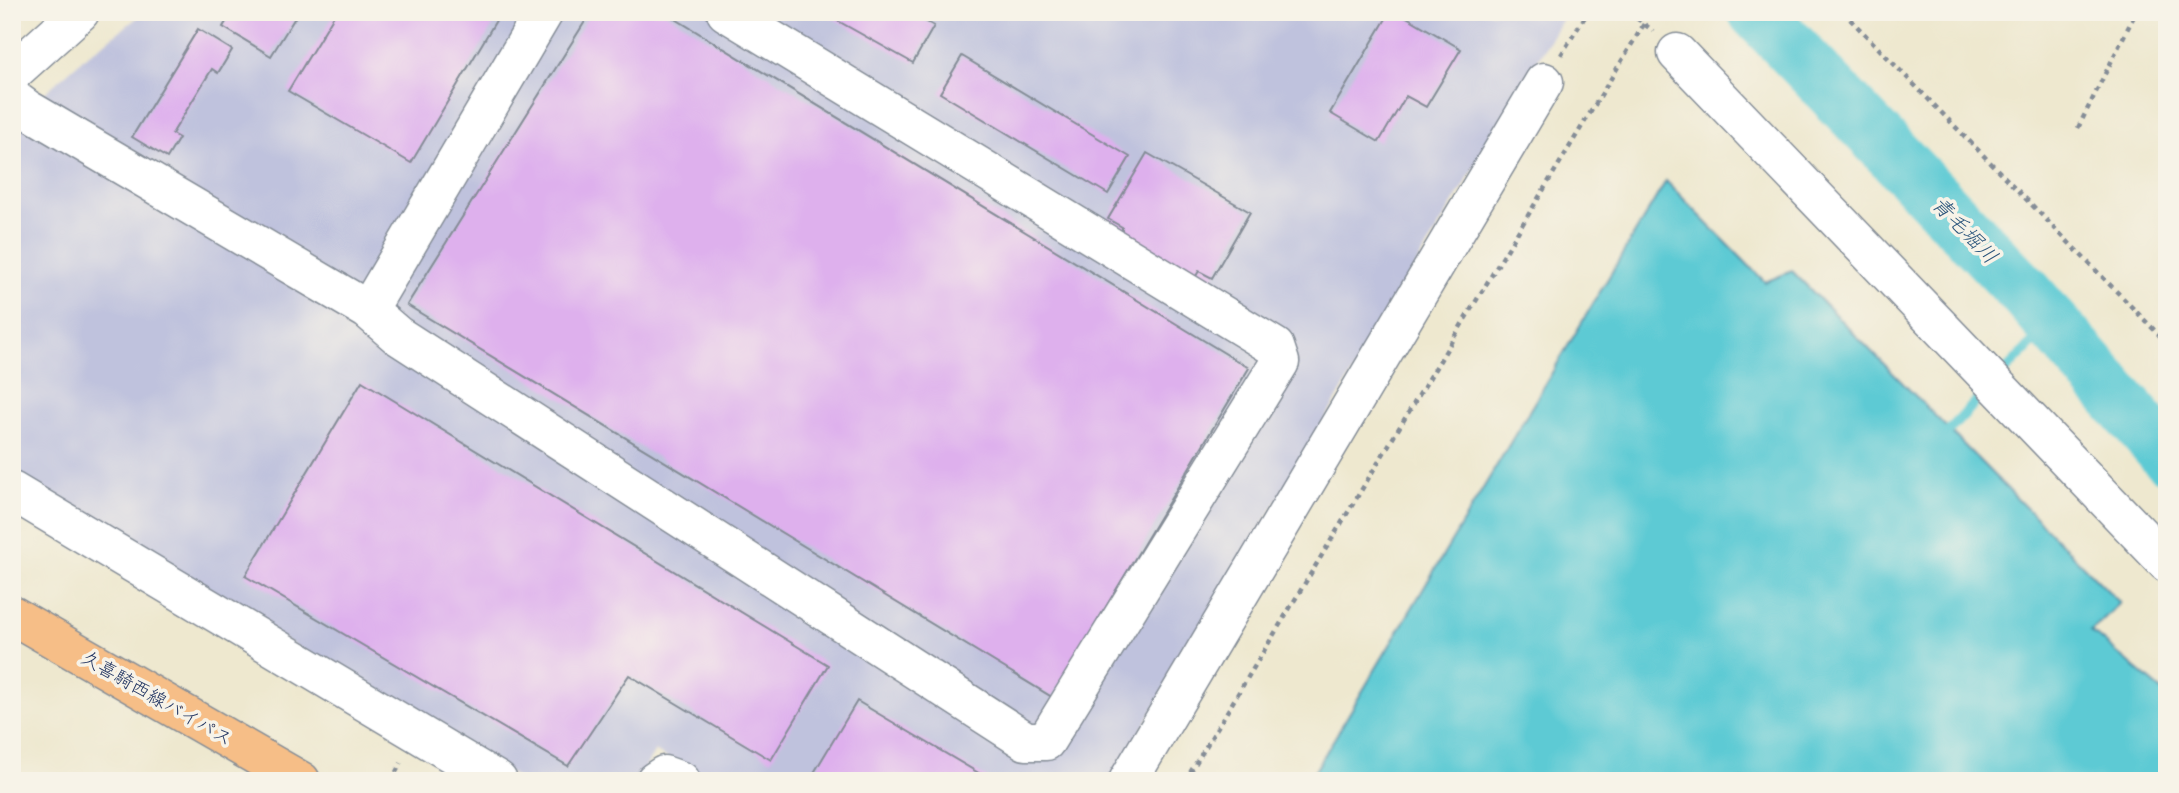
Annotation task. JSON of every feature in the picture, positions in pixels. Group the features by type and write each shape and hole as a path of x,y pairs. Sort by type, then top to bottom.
{"main road":[{"name":"久喜騎西線バイパス","path":"12,615 301,781"}],"street":[{"path":"12,73 80,12"},
{"path":"368,310 544,12"},
{"path":"12,98 368,310 397,335 1026,741 1046,741 1280,362 1275,347 726,12"},
{"path":"1677,53 2167,563"},
{"path":"1128,781 1544,82"},
{"path":"12,491 498,781"},
{"path":"655,781 664,775 681,781"}],"path":[{"path":"1544,82 1588,12"},
{"path":"1843,12 2167,343"},
{"path":"2078,128 2136,12"},
{"path":"1185,781 1644,24"}],"shaded area":[{"path":"145,12 1566,12 1111,781 706,781 655,751 637,781 523,781 12,478 12,122 84,58"}],"water":[{"path":"1666,181 1765,282 1792,271 2120,603 2091,631 2167,695 2167,781 1309,781"}],"building":[{"path":"232,12 291,12 296,16 271,56 223,27"},
{"path":"336,12 501,12 411,163 288,91"},
{"path":"591,12 664,12 1249,368 1052,697 407,305"},
{"path":"822,12 909,12 934,26 913,63"},
{"path":"1390,12 1398,12 1461,49 1426,107 1406,96 1379,142 1330,113"},
{"path":"198,29 232,50 218,73 212,69 172,134 179,138 167,158 132,137"},
{"path":"962,56 1130,157 1108,194 940,93"},
{"path":"1147,153 1250,212 1212,278 1199,271 1193,281 1122,240 1122,227 1108,219"},
{"path":"362,381 828,665 771,760 629,675 568,766 245,576"},
{"path":"857,701 992,781 809,781"}],"waterway":[{"name":"青毛堀川","path":"1756,12 2022,289 2167,455"},
{"path":"1998,378 2052,323"},
{"path":"1941,439 1988,389"}]}
